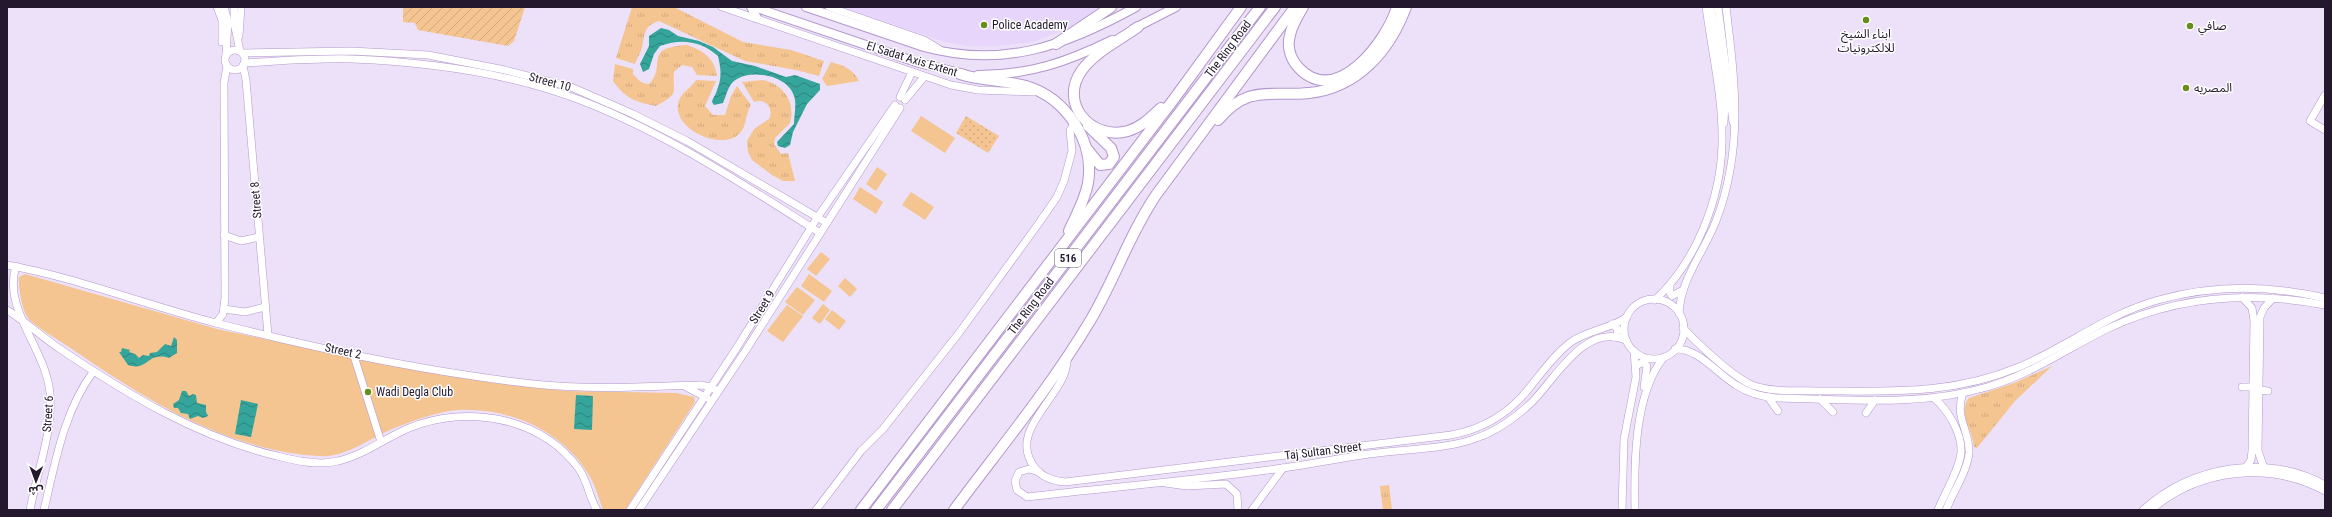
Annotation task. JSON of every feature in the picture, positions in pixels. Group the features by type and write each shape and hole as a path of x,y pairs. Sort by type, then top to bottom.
{"highway":[{"path":"1056,44 1111,7"},
{"name":"The Ring Road","path":"861,510 1174,99 1241,7"},
{"name":"The Ring Road","path":"876,510 1260,7"},
{"name":"The Ring Road","path":"892,510 1275,7"},
{"path":"954,510 1067,356 1090,320 1148,206 1295,7"},
{"path":"1303,7 1290,34 1290,50 1301,70 1322,79 1345,74 1370,55 1388,31 1400,7"},
{"path":"1188,152 1230,107 1243,99 1263,93 1301,93 1321,91 1341,84 1359,74 1387,47 1398,26 1400,7"},
{"name":"516","path":"1061,247 1085,193 1089,174 1086,148 1075,93 1077,81 1082,71 1090,62 1138,27"},
{"name":"516","path":"960,74 990,82 1025,86 1047,96 1080,122 1105,132 1118,133 1130,131 1141,125 1174,99"},
{"path":"1080,122 1111,148 1114,152 1112,161 1109,164 1100,165 1093,159 1086,148"}],"main road":[{"path":"752,7 757,18"},
{"name":"El Sadat Axis Extent","path":"752,7 919,63 960,74 1004,74 1046,68 1079,55 1176,7"},
{"name":"El Sadat Axis Extent","path":"806,7 942,52 961,55 999,56 1031,51 1056,44 1089,32 1134,8"}],"street":[{"path":"217,7 222,20 222,40 226,52"},
{"path":"224,7 228,22 224,62 227,66 234,70 243,64 239,40 234,23 234,7"},
{"path":"239,40 241,7"},
{"path":"722,7 924,77 965,88 992,91 1024,91 1047,96"},
{"path":"828,7 924,40 942,52"},
{"path":"1706,7 1722,131"},
{"path":"1711,7 1716,19 1736,130"},
{"path":"1655,300 1670,285 1693,249 1709,212 1719,174 1725,101 1716,19 1718,7"},
{"path":"1635,510 1635,462 1644,399 1650,377 1664,357 1675,349 1681,340 1683,328 1679,313 1683,290 1716,221 1730,169 1736,130 1736,85 1726,7"},
{"path":"226,52 234,49 241,52"},
{"name":"Street 10","path":"241,52 351,50 428,55 505,70 571,87 633,114 694,144 826,223"},
{"name":"Street 10","path":"243,64 351,59 403,63 480,74 568,96 614,114 675,144 820,233"},
{"name":"Street 8","path":"243,64 246,80 268,335"},
{"path":"216,323 221,318 224,309 224,83 227,66"},
{"path":"912,72 902,99 924,77"},
{"path":"2325,95 2310,121 2325,130"},
{"name":"Street 9","path":"630,510 738,345 811,227 840,184 897,107 848,190 746,350 639,510"},
{"path":"821,510 868,445 959,333 1057,197 1070,162 1072,144 1070,130 1080,122"},
{"path":"840,184 848,190"},
{"path":"224,235 241,241 259,237"},
{"name":"Street 2","path":"7,265 16,266 216,323 429,368 545,385 622,389 710,387 718,391"},
{"path":"16,266 13,290 22,321"},
{"path":"1670,285 1670,293 1672,296 1683,290"},
{"path":"1675,349 1689,351 1741,388 1768,397 1788,394 1898,392 1936,389 1997,375 2048,353 2092,327 2125,312 2178,295 2215,290 2275,290 2325,298"},
{"path":"2215,290 2216,298"},
{"path":"2242,297 2253,312 2257,345"},
{"path":"1683,328 1712,355 1740,378 1751,384 1788,394 1820,399 1875,400 1934,398 1963,393 2006,381 2052,360 2093,336 2129,320 2180,304 2216,298 2242,297 2273,298 2325,305"},
{"path":"2264,468 2258,451 2256,409 2257,345 2262,312 2273,298"},
{"path":"1664,357 1648,358 1634,351 1626,340 1624,328 1627,316 1638,304 1655,300 1668,304 1679,313"},
{"path":"224,309 245,312 266,307"},
{"path":"7,310 93,372 188,425 244,447 277,456 328,463 355,455 408,428 436,419 456,416 475,416 508,421 529,429 557,444 574,462 585,479 597,510"},
{"name":"Taj Sultan Street","path":"1626,340 1614,337 1598,340 1575,353 1564,362 1525,409 1504,425 1481,437 1458,443 1400,449 1283,468 1027,497 1017,490 1015,481 1016,476 1019,472 1027,470 1039,472 1051,480 1064,482 1464,432 1486,424 1510,408 1530,388 1556,356 1574,340 1592,330 1612,324 1627,316"},
{"name":"Street 6","path":"22,321 41,357 50,393 48,429 30,510"},
{"path":"1612,324 1617,326 1619,331 1614,337"},
{"path":"738,345 746,350"},
{"path":"1622,510 1624,439 1635,381 1636,366 1634,351"},
{"path":"353,353 380,442"},
{"path":"2048,353 2052,360"},
{"path":"1706,363 1712,355"},
{"path":"1039,472 1031,461 1027,448 1035,419 1063,379 1067,368 1067,356"},
{"path":"1636,366 1641,362 1647,366 1644,383 1644,399"},
{"name":"Street 6","path":"44,510 69,417 81,390 93,372"},
{"name":"Street 2","path":"686,387 712,401"},
{"path":"2242,387 2268,391"},
{"path":"1938,510 1969,454 1968,438 1959,411 1963,393"},
{"path":"1768,397 1778,411"},
{"path":"1934,398 1948,413 1959,440 1961,453 1956,478 1946,510"},
{"path":"1820,399 1833,412"},
{"path":"1866,413 1875,400"},
{"path":"2246,467 2252,456 2256,409"},
{"path":"694,413 700,418"},
{"path":"816,510 861,451 868,445"},
{"path":"574,462 585,491 590,510"},
{"path":"2143,510 2162,494 2194,478 2219,470 2246,467 2264,468 2325,485"},
{"path":"1252,510 1283,468"},
{"path":"2151,510 2190,485 2220,476 2250,472 2296,476 2325,490"},
{"path":"1161,482 1182,486 1226,484 1237,494 1238,510"}],"shaded area":[{"name":"Police Academy","path":"842,7 1100,7 1071,27 1033,42 997,46 966,46 945,42"}],"green space":[{"path":"403,7 525,7 514,41 508,46 418,30 415,23 403,22"},
{"path":"632,7 674,7 743,42 791,50 824,61 819,76 796,70 745,61 659,21 647,28 644,35 642,48 635,64 616,58"},
{"path":"687,45 703,52 711,60 714,64 717,76 697,75 692,67 682,65 674,72 674,92 669,98 656,106 636,101 622,92 613,81 615,64 633,69 633,74 638,80 649,84 654,77 660,54 664,50 673,47"},
{"path":"831,62 847,68 854,73 859,81 827,86 822,79"},
{"path":"696,80 716,81 705,106 713,115 725,115 731,96 737,86 751,105 742,131 735,137 727,140 707,138 689,128 682,121 678,113 679,100"},
{"path":"763,80 776,85 782,90 789,101 791,108 790,123 775,138 774,144 781,154 788,153 795,181 783,181 772,175 752,160 748,152 747,141 754,129 769,119 770,108 762,101 754,102 742,82"},
{"path":"921,116 955,138 945,153 911,131"},
{"path":"966,116 999,136 988,153 956,133"},
{"path":"877,167 887,174 876,191 866,184"},
{"path":"860,187 883,202 876,214 853,199"},
{"path":"911,192 934,207 925,220 902,205"},
{"path":"821,252 830,259 816,276 807,269"},
{"name":"Wadi Degla Club","path":"25,274 217,329 380,363 494,383 568,391 676,393 694,397 695,402 625,510 603,510 590,477 579,461 566,447 533,425 496,413 477,410 457,410 432,415 392,429 358,447 330,456 286,452 253,444 189,420 129,387 42,329 28,318 24,310 20,292 19,277"},
{"path":"809,274 832,291 824,302 801,286"},
{"path":"845,278 857,289 850,297 838,286"},
{"path":"797,287 815,300 803,315 785,302"},
{"path":"823,304 830,310 820,324 812,318"},
{"path":"787,305 803,316 783,342 767,331"},
{"path":"832,310 846,321 839,330 825,319"},
{"path":"2052,366 2015,401 1977,448 1974,447 1965,415 1966,403 1969,398 2014,383"},
{"path":"1389,485 1392,510 1383,510 1380,486"}],"water":[{"path":"661,28 669,30 678,36 699,41 713,47 732,61 755,66 786,77 795,75 820,84 820,90 807,104 793,132 790,145 785,148 778,146 777,142 794,124 795,99 790,89 778,79 760,75 744,76 734,81 728,90 723,103 714,105 712,102 719,86 720,77 718,56 705,47 691,42 676,42 660,46 654,54 649,69 643,72 640,64 649,46 649,36"},
{"path":"174,337 177,340 177,353 169,358 156,357 140,366 128,365 119,352 121,352 122,348 130,350 129,352 135,354 139,358 143,355 149,356 150,353 157,352 165,344 171,346"},
{"path":"182,391 186,391 189,396 193,394 196,395 197,403 206,405 206,412 208,416 203,418 198,416 190,419 188,414 181,413 178,408 174,408 173,404 179,400"},
{"path":"576,395 593,396 592,430 574,429"},
{"path":"241,400 258,404 251,437 235,434"}],"place":[{"name":"ابناء الشيخ للالكترونيات","path":"1866,20"},
{"name":"Police Academy","path":"984,25"},
{"name":"صافي","path":"2190,26"},
{"name":"المصريه","path":"2186,88"},
{"name":"Wadi Degla Club","path":"368,392"}]}
